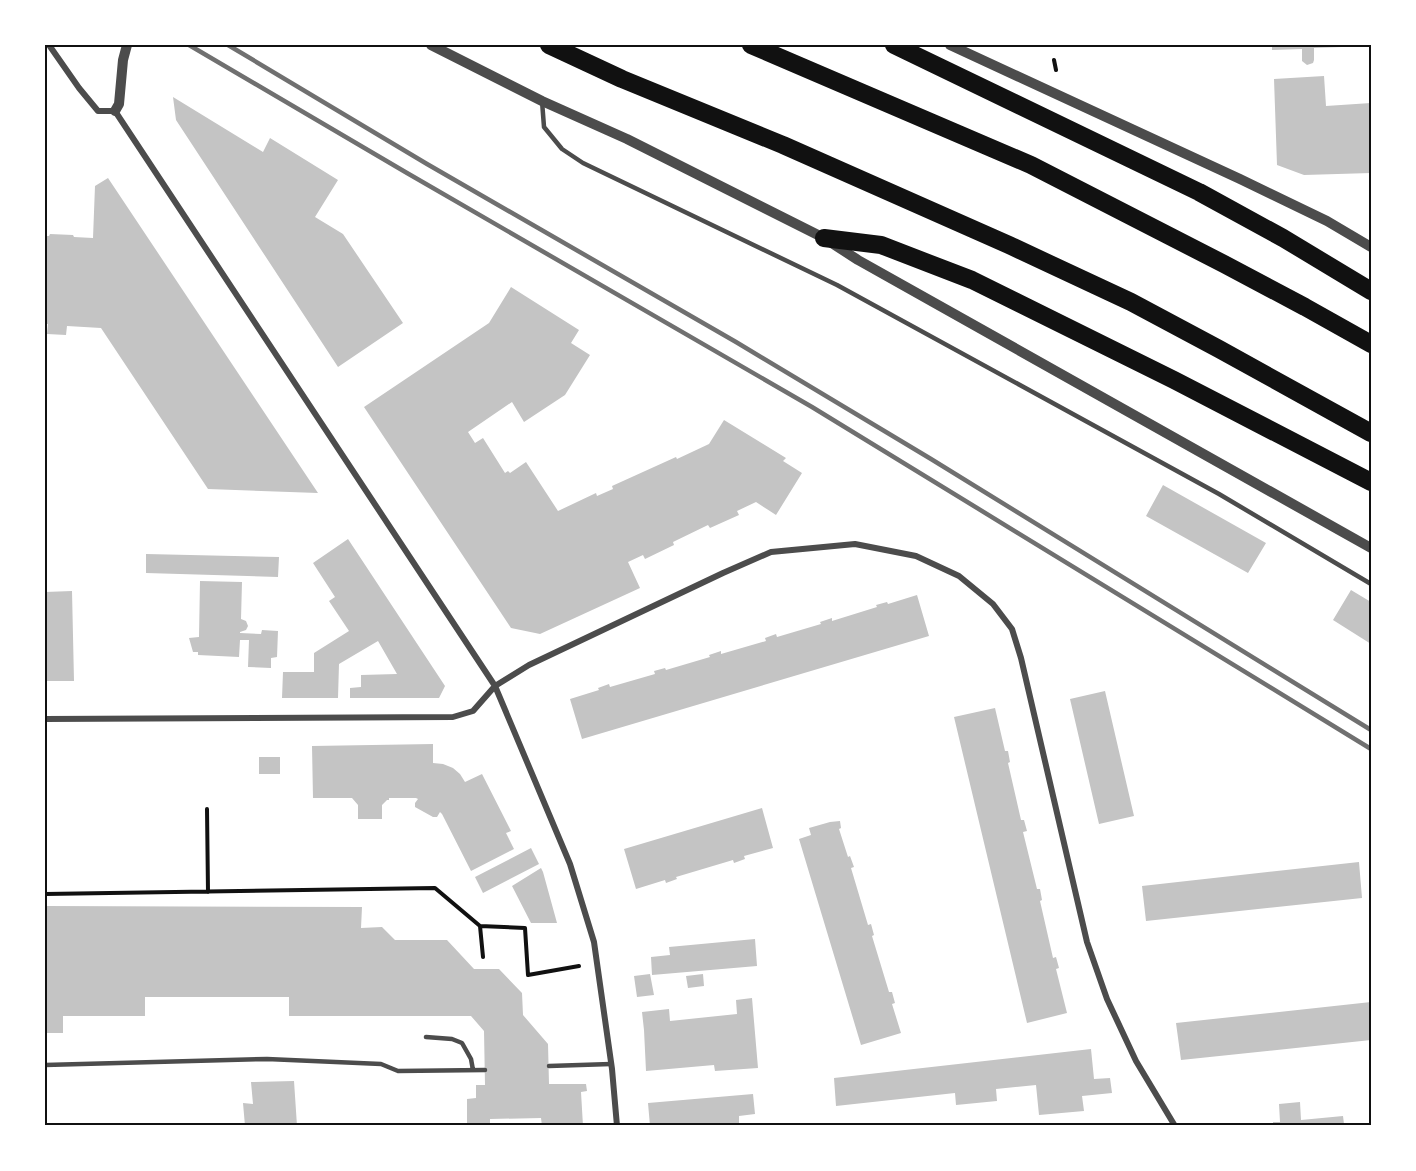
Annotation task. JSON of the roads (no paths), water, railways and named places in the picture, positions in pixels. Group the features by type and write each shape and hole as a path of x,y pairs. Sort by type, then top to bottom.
{"highway":[{"path":"549,45 622,79 793,149 1131,302 1371,434"},
{"path":"751,45 1031,165 1224,264 1371,344"},
{"path":"894,45 1199,192 1283,238 1371,291"},
{"path":"824,238 881,245 972,280 1174,380 1371,482"}],"street":[{"path":"49,45 98,111 115,111"},
{"path":"114,45 126,49 119,104 115,111"},
{"path":"431,45 542,101 627,139 824,238 858,260 1371,548"},
{"path":"950,45 1250,183 1327,221 1371,247"},
{"path":"115,111 495,686 570,864 594,942 617,1126"},
{"path":"45,719 453,717 473,711 495,686 529,665 771,552 855,544 916,556 959,576 993,604 1012,629 1021,658 1087,942 1107,999 1136,1061 1175,1126"}],"lane":[{"path":"542,101 544,127 561,149 583,163 837,285 1209,488 1371,584"},
{"path":"426,1037 452,1039 462,1043 471,1059 473,1070"},
{"path":"45,1065 267,1059 381,1064 398,1071 485,1070"},
{"path":"549,1066 611,1064"}],"railway":[{"path":"189,45 812,407 1371,749"},
{"path":"228,45 427,164 736,342 931,459 1371,730"}]}
